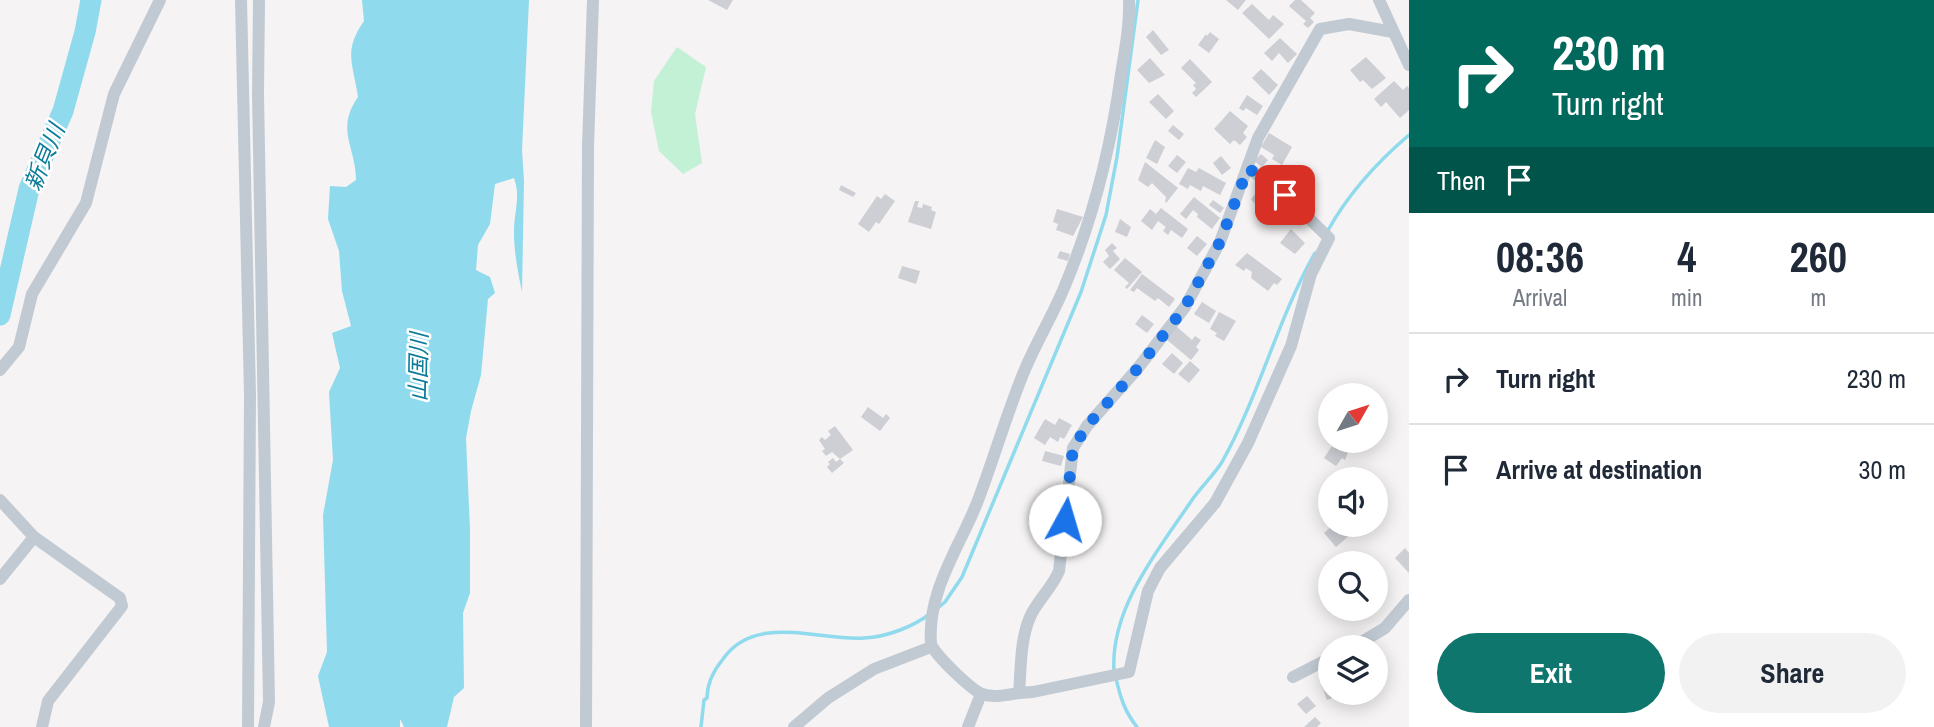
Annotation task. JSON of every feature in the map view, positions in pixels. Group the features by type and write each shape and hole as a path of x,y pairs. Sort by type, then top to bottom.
{"street":[{"path":"0,370 19,347 32,294 86,203 114,94 160,0"},
{"path":"241,0 250,395 248,727"},
{"path":"259,0 258,94 270,702 264,727"},
{"path":"586,727 588,160 593,0"},
{"path":"1129,0 1116,107 1103,176 1095,202 1064,289 1023,375 965,533 937,591 931,647 981,694 998,696 1033,692 1129,672 1148,592 1160,568 1215,503 1248,443 1290,346 1311,274 1329,237 1285,195 1248,168"},
{"path":"1378,0 1409,65"},
{"path":"1019,693 1028,623 1054,585 1059,571 1073,448 1087,426 1138,368 1185,307 1220,242 1258,138 1320,29 1349,24 1394,32"},
{"path":"0,500 34,537 120,598 122,606 48,701 42,727"},
{"path":"0,579 34,537"},
{"path":"1373,635 1385,628 1409,600"},
{"path":"794,727 828,698 874,669 931,647"},
{"path":"1293,677 1318,665"},
{"path":"968,727 981,694"}],"green space":[{"path":"677,47 706,67 695,114 702,163 683,174 659,151 651,112 654,81"}],"water":[{"name":"山国川","path":"362,0 529,0 522,150 522,292 515,247 517,198 514,178 495,184 490,224 478,245 476,270 490,277 495,293 488,299 481,375 466,438 470,593 463,613 464,688 454,697 447,727 404,727 400,719 400,727 329,727 318,676 327,652 323,515 333,460 329,392 340,368 332,333 351,326 342,291 339,251 328,219 330,186 346,187 356,180 347,129 351,109 358,97 351,58 354,41 364,21"}],"building":[{"path":"708,0 733,0 727,10"},
{"path":"1226,0 1246,0 1238,10"},
{"path":"1295,0 1301,0 1315,13 1310,18 1314,22 1308,28 1303,24 1306,21 1289,6"},
{"path":"1252,4 1269,20 1273,15 1284,24 1269,39 1242,13"},
{"path":"1153,30 1169,50 1161,55 1146,37"},
{"path":"1210,32 1219,39 1209,53 1198,45"},
{"path":"1280,38 1297,54 1288,63 1279,53 1272,61 1264,53"},
{"path":"1366,57 1386,78 1372,89 1363,80 1360,82 1350,70"},
{"path":"1150,58 1165,75 1149,83 1137,70"},
{"path":"1190,59 1212,82 1196,97 1192,93 1196,89 1193,85 1196,83 1181,68"},
{"path":"1261,69 1278,85 1269,95 1252,78"},
{"path":"1394,81 1403,90 1407,86 1409,88 1409,110 1400,118 1386,102 1381,107 1374,99"},
{"path":"1158,94 1174,111 1166,119 1149,102"},
{"path":"1247,95 1263,106 1257,115 1246,108 1243,111 1239,108"},
{"path":"1230,111 1248,126 1243,133 1247,137 1240,145 1234,140 1230,144 1214,129"},
{"path":"1173,125 1184,134 1179,140 1168,131"},
{"path":"1269,133 1292,147 1282,165 1272,159 1274,155 1261,147"},
{"path":"1155,140 1165,147 1157,164 1146,158"},
{"path":"1261,154 1268,160 1262,167 1254,161"},
{"path":"1177,155 1186,162 1177,173 1168,166"},
{"path":"1221,156 1231,168 1222,175 1213,163"},
{"path":"1145,162 1178,188 1166,203 1166,197 1152,183 1148,187 1138,180"},
{"path":"1188,168 1196,172 1199,168 1226,183 1220,195 1203,186 1201,191 1190,185 1188,189 1179,184"},
{"path":"841,185 856,193 853,197 839,190"},
{"path":"1262,186 1275,197 1266,207 1258,200 1254,203 1251,199"},
{"path":"885,194 895,201 879,224 876,222 869,232 858,224 877,196 881,199"},
{"path":"1194,197 1220,218 1212,229 1197,217 1198,214 1193,210 1186,219 1180,214"},
{"path":"1213,200 1224,208 1220,213 1209,205"},
{"path":"915,201 919,201 917,207 922,208 923,204 932,207 931,210 936,212 931,229 908,222"},
{"path":"1161,208 1188,229 1182,238 1171,230 1168,235 1163,231 1166,227 1158,221 1152,230 1141,221 1150,209 1156,214"},
{"path":"1057,209 1083,217 1073,236 1056,230 1058,224 1053,222"},
{"path":"1120,219 1131,227 1127,237 1115,232"},
{"path":"1291,229 1305,243 1295,254 1280,243"},
{"path":"1197,236 1207,244 1197,256 1187,248"},
{"path":"1112,243 1117,248 1113,251 1120,259 1110,269 1103,262 1109,256 1105,250"},
{"path":"1060,251 1070,254 1068,261 1057,258"},
{"path":"1247,253 1282,279 1277,285 1274,283 1268,291 1251,278 1252,272 1246,268 1244,271 1235,265"},
{"path":"1125,258 1142,272 1127,289 1125,287 1129,283 1114,270"},
{"path":"902,266 920,271 916,284 898,278"},
{"path":"1142,274 1175,299 1169,307 1158,298 1155,301 1137,288 1134,292 1130,290"},
{"path":"1202,302 1216,311 1209,323 1194,314"},
{"path":"1219,312 1236,321 1224,341 1210,329"},
{"path":"1142,315 1154,324 1147,333 1135,324"},
{"path":"1177,327 1192,340 1195,336 1201,340 1196,347 1199,350 1191,360 1166,339"},
{"path":"1172,353 1183,363 1174,374 1162,364"},
{"path":"1190,361 1200,370 1189,383 1178,374"},
{"path":"868,407 883,418 886,414 890,418 880,431 861,417"},
{"path":"1059,418 1072,425 1064,439 1060,437 1058,442 1050,437 1045,445 1034,438 1045,419 1055,425"},
{"path":"835,426 853,450 840,459 832,452 826,456 819,440 822,437 825,440 831,435 828,431"},
{"path":"1045,451 1064,456 1061,466 1042,461"},
{"path":"1327,453 1348,453 1345,460 1342,458 1336,466 1324,458"},
{"path":"833,458 836,462 840,459 844,463 832,473 827,467"},
{"path":"1327,537 1348,537 1336,547"},
{"path":"1405,548 1409,553 1409,573 1395,558"},
{"path":"1307,696 1316,706 1306,714 1297,704"},
{"path":"1315,717 1321,723 1317,727 1304,727"}],"waterway":[{"name":"新貝川","path":"0,315 29,189 63,111 91,0"},
{"path":"939,607 962,577 1081,292 1106,215 1117,157 1138,0"},
{"path":"1327,232 1364,180 1409,135"},
{"path":"1114,671 1115,648 1128,602 1165,539 1222,462 1247,411 1290,305 1315,253"},
{"path":"701,727 704,700 707,698 714,672 736,645 752,637 788,632 846,638 881,636 930,614"},
{"path":"1116,678 1129,716 1137,727"}],"route":[{"path":"1065,520 1073,448 1087,426 1138,368 1185,307 1220,242 1248,168 1285,195"}]}
